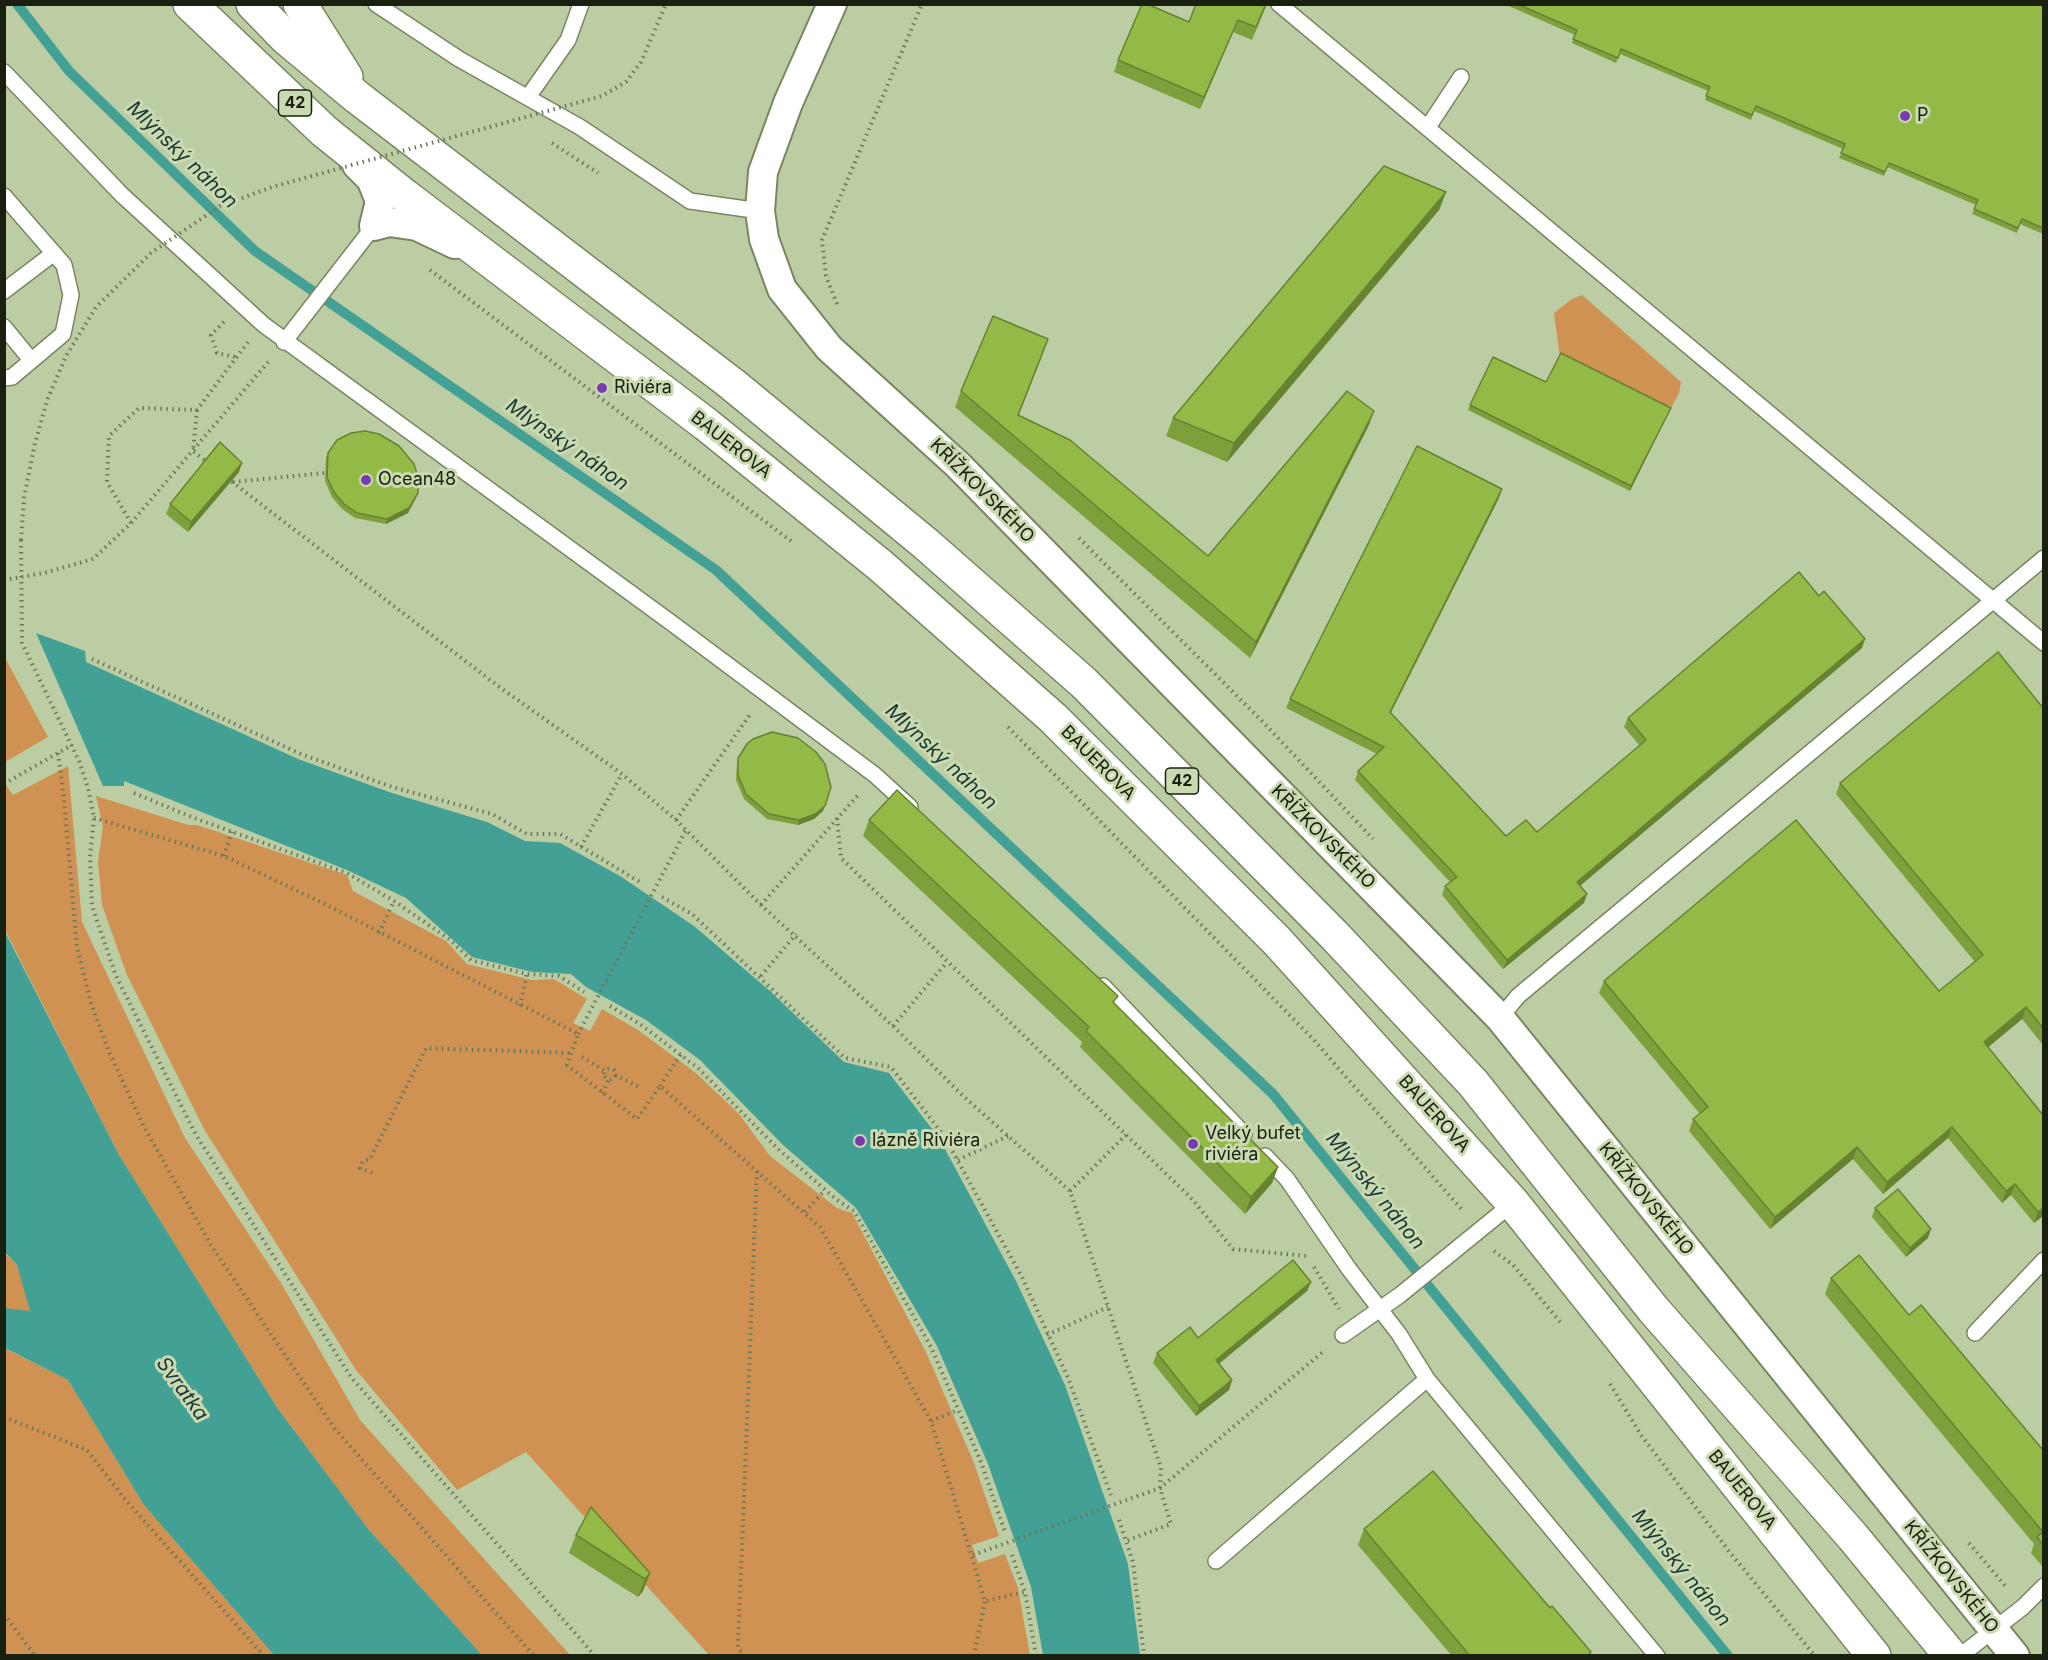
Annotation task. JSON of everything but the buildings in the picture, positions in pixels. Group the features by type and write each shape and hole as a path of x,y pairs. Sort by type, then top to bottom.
{"highway":[{"name":"BAUEROVA","path":"190,4 324,131 405,196 707,425 881,566 1053,718 1277,941 1513,1203 1874,1656"},
{"name":"42","path":"253,4 286,38 357,97 732,384 926,544 1084,683 1334,935 1473,1083 1653,1309 1853,1537 1951,1656"},
{"path":"300,4 357,97"}],"street":[{"name":"KŘÍŽKOVSKÉHO","path":"832,4 788,103 763,172 760,211 764,239 782,289 830,348 958,465 1500,1018 2014,1656"},
{"path":"324,131 371,179 380,201 374,226 389,222 417,226 494,262"}],"lane":[{"path":"376,4 459,59 580,127 690,201 760,211"},
{"path":"528,97 567,40 581,4"},
{"path":"1279,4 2043,643"},
{"path":"4,72 122,195 284,342 663,617 875,775 918,814"},
{"path":"1428,127 1461,76"},
{"path":"4,196 64,265 71,295 63,333 12,377 4,378"},
{"path":"284,342 374,226"},
{"path":"4,291 54,253"},
{"path":"4,327 31,360"},
{"path":"1500,1018 1518,996 2043,558"},
{"path":"1089,973 1287,1179 1379,1310 1399,1334 1427,1378 1657,1656"},
{"path":"1347,1332 1400,1295 1513,1203"},
{"path":"1975,1333 2043,1260"},
{"path":"1216,1561 1427,1378"},
{"path":"1959,1656 2023,1607 2043,1586"}],"path":[{"path":"595,1656 351,1377 196,1135 116,976 92,906 90,856 94,818 88,788 72,745 22,643 21,540 24,498 35,443 48,398 66,356 96,307 151,253 220,206 272,187 602,96 626,81 641,62 666,4"},
{"path":"841,312 826,276 822,240 922,4"},
{"path":"424,266 798,546"},
{"path":"233,324 224,322 211,335 217,353 236,357"},
{"path":"193,452 197,410 236,357 264,325"},
{"path":"245,334 248,342"},
{"path":"4,580 20,579 93,559 131,523 284,342"},
{"path":"131,523 107,482 109,436 139,408 197,410"},
{"path":"193,452 216,469"},
{"path":"233,482 324,473"},
{"path":"224,476 498,686 622,774 676,820 761,905 796,934 963,1096 1070,1191 1161,1468 1160,1488 1171,1524 1126,1541"},
{"path":"92,659 301,754 392,787 492,814 527,834 560,834 643,884"},
{"path":"676,820 765,694"},
{"path":"1004,724 1312,1038 1460,1205 1473,1235 1514,1265 1564,1327"},
{"path":"5,783 72,745"},
{"path":"58,753 77,947 91,1004 109,1052 143,1125 212,1247 335,1429 534,1656"},
{"path":"581,847 622,774"},
{"path":"761,905 875,775"},
{"path":"134,793 347,873 394,901 449,939 471,960 527,974 559,976 584,992"},
{"path":"94,818 224,856 578,1034"},
{"path":"837,818 841,858 1192,1198 1233,1249 1307,1256 1347,1332 1160,1488 973,1555"},
{"path":"681,1054 637,1119 567,1065 578,1034 667,862 686,830"},
{"path":"224,856 232,831"},
{"path":"662,897 693,914 846,1058 891,1068 944,1136 1022,1277 1068,1378 1110,1495"},
{"path":"379,933 394,901"},
{"path":"761,976 796,934"},
{"path":"893,1026 948,962"},
{"path":"520,1006 527,974"},
{"path":"610,1006 640,1024 698,1068 778,1149 825,1190 854,1211 931,1347 981,1462 1005,1532"},
{"path":"372,1173 360,1168 363,1161 370,1160 426,1048 571,1053"},
{"path":"582,1057 605,1071 612,1069 615,1075 639,1087"},
{"path":"605,1071 604,1076 609,1079"},
{"path":"602,1093 609,1079 615,1075"},
{"path":"660,1086 820,1227 931,1421 985,1601 974,1656"},
{"path":"1070,1191 1126,1135"},
{"path":"958,1160 1008,1136"},
{"path":"745,1656 738,1648 757,1170"},
{"path":"805,1212 825,1190"},
{"path":"1047,1335 1108,1307"},
{"path":"1608,1380 1641,1435 1728,1550 1815,1656"},
{"path":"931,1421 958,1410"},
{"path":"4,1417 87,1450 124,1498 264,1656"},
{"path":"1119,1520 1133,1562 1144,1656"},
{"path":"1012,1555 1025,1592 1036,1656"},
{"path":"985,1601 1025,1592"},
{"path":"4,1614 35,1656"}],"shaded area":[{"path":"1582,295 1681,382 1679,393 1669,412 1560,358 1554,313 1572,299"},
{"path":"4,656 48,737 5,762 4,762"},
{"path":"68,766 82,922 185,1138 281,1283 360,1420 570,1655 482,1655 369,1530 278,1409 119,1155 5,930 4,782 13,795"},
{"path":"96,796 188,825 197,825 347,875 353,891 446,941 467,964 532,980 554,979 587,999 573,1023 590,1031 602,1009 638,1030 696,1073 739,1114 770,1156 837,1208 852,1213 926,1352 974,1463 999,1536 972,1545 978,1563 1005,1554 1018,1588 1030,1655 709,1655 526,1452 457,1490 356,1370 204,1129 127,975 102,905 98,861 103,827"},
{"path":"4,1252 17,1265 31,1312 5,1308"},
{"path":"4,1348 68,1380 144,1505 274,1655 5,1655"}],"water":[{"name":"lázně Riviéra","path":"36,633 85,651 86,662 298,759 392,793 487,822 525,841 560,843 620,876 694,926 770,991 844,1062 889,1073 939,1138 1016,1281 1065,1385 1128,1564 1140,1655 1043,1655 1031,1587 988,1464 937,1346 856,1208 783,1145 700,1060 646,1020 586,987 571,974 532,972 472,957 406,898 347,870 124,781 124,786 103,786"},
{"name":"Svratka","path":"4,930 119,1155 278,1409 369,1530 482,1655 274,1655 144,1505 68,1380 5,1348 5,1308 30,1311 17,1265 5,1252"}],"waterway":[{"name":"Mlýnský náhon","path":"17,4 69,71 255,251 716,570 1273,1094 1728,1656"}],"place":[{"name":"P","path":"1905,116"},
{"name":"Riviéra","path":"602,388"},
{"name":"Ocean48","path":"366,480"},
{"name":"lázně Riviéra","path":"860,1141"},
{"name":"Velký bufet riviéra","path":"1193,1144"}]}
